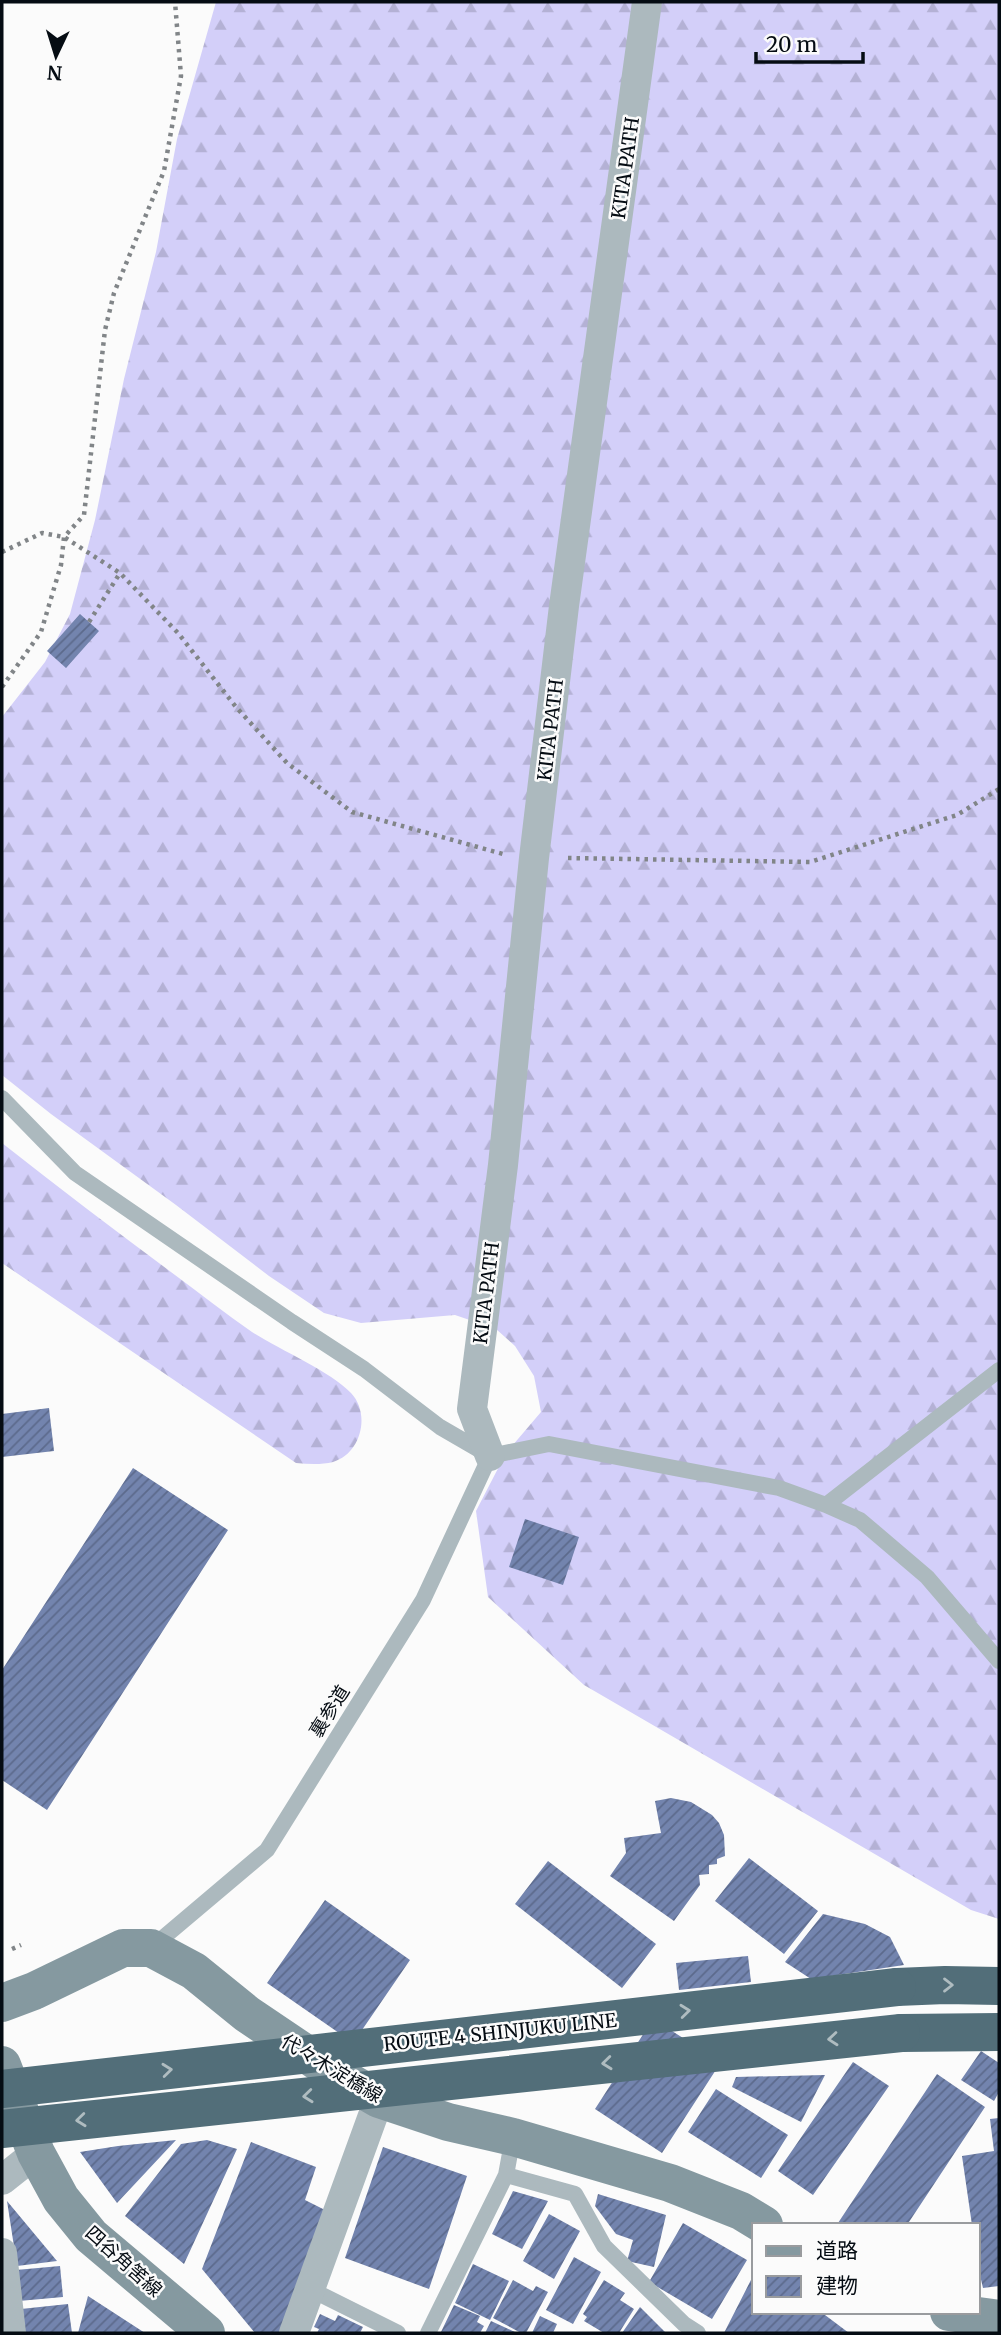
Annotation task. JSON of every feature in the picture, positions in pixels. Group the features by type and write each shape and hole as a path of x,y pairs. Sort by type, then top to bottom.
{"highway":[{"name":"ROUTE 4 SHINJUKU LINE","path":"2,2089 897,1987 999,1986"},
{"path":"2,2129 901,2033 999,2032"}],"street":[{"name":"KITA PATH","path":"490,1456 471,1409 503,1165 534,858 564,606 647,2"},
{"path":"2,2003 34,1991 123,1948 150,1948"},
{"name":"代々木淀橋線","path":"150,1948 194,1971 247,2014 339,2076 379,2099 448,2122 513,2137 670,2183 741,2211 761,2223"},
{"name":"四谷角筈線","path":"2,2065 36,2152 61,2199 91,2235 206,2333"},
{"path":"294,2333 379,2099"},
{"path":"2,2180 36,2152"},
{"path":"2,2253 11,2333"},
{"path":"963,2314 999,2319"}],"lane":[{"path":"2,1098 75,1173 363,1369 440,1427 490,1456 549,1444 779,1488 826,1505 860,1520 927,1577 999,1661"},
{"path":"826,1505 999,1370"},
{"name":"裏参道","path":"150,1948 267,1850 423,1600 490,1456"},
{"path":"428,2333 506,2175 513,2137"},
{"path":"506,2175 575,2194 604,2246 681,2329 698,2333"},
{"path":"310,2289 398,2333"}],"path":[{"path":"2,687 41,632 61,565 64,537 85,516 105,330 114,293 164,172 181,76 175,2"},
{"path":"2,552 42,533 64,537 120,573 178,633 236,707 287,763 352,812 505,855 534,858 810,862 957,815 999,789"},
{"path":"89,622 120,573"},
{"path":"12,1949 21,1945"}],"green space":[{"path":"216,2 999,2 999,1919 971,1910 584,1685 488,1597 476,1511 506,1453 541,1412 534,1376 515,1346 496,1329 455,1315 361,1323 324,1313 269,1276 2,1075 2,717 45,662 70,614 95,520 124,379 156,252 177,139"},
{"path":"2,1143 242,1325 342,1385 351,1393 361,1412 360,1432 350,1451 333,1462 296,1463 2,1263"}],"building":[{"path":"80,614 99,631 66,668 47,651"},
{"path":"49,1408 54,1451 2,1457 2,1414"},
{"path":"133,1468 228,1530 47,1810 2,1780 2,1670"},
{"path":"525,1519 579,1537 563,1585 509,1567"},
{"path":"671,1798 691,1802 712,1815 724,1835 725,1856 717,1859 717,1864 709,1865 709,1874 699,1875 700,1885 674,1921 610,1876 626,1853 624,1838 661,1833 655,1801"},
{"path":"749,1858 818,1911 784,1954 715,1901"},
{"path":"548,1861 656,1944 622,1988 515,1904"},
{"path":"325,1900 410,1960 362,2030 339,2033 267,1983"},
{"path":"823,1914 865,1924 890,1937 904,1965 811,1979 785,1962"},
{"path":"748,1956 751,1982 679,1990 676,1963"},
{"path":"653,2019 721,2062 662,2153 595,2109"},
{"path":"981,2051 999,2063 999,2092 994,2101 961,2080"},
{"path":"853,2062 889,2086 813,2195 778,2171"},
{"path":"937,2074 985,2107 908,2223 838,2223"},
{"path":"825,2075 801,2122 732,2087 736,2077"},
{"path":"716,2089 788,2135 761,2178 688,2132"},
{"path":"999,2118 999,2286 983,2288 980,2275 980,2223 972,2223 962,2156 994,2151 990,2119"},
{"path":"176,2140 117,2203 80,2152 118,2146"},
{"path":"207,2140 237,2149 184,2264 125,2216 181,2144"},
{"path":"251,2142 316,2167 305,2200 327,2211 284,2333 255,2333 202,2269"},
{"path":"383,2147 467,2176 429,2289 345,2258"},
{"path":"513,2191 548,2201 522,2249 492,2234"},
{"path":"598,2194 666,2215 654,2267 627,2261 633,2240 616,2234 595,2206"},
{"path":"7,2201 57,2261 17,2266"},
{"path":"549,2214 580,2231 554,2279 523,2261"},
{"path":"683,2223 747,2260 712,2319 649,2282"},
{"path":"574,2257 601,2272 573,2324 546,2310"},
{"path":"473,2264 509,2281 490,2320 455,2303"},
{"path":"60,2266 63,2297 19,2301 16,2270"},
{"path":"752,2278 752,2314 824,2314 849,2333 724,2333"},
{"path":"513,2280 533,2291 536,2286 548,2292 526,2333 493,2318"},
{"path":"604,2280 625,2293 620,2300 634,2309 619,2333 604,2333 584,2321 587,2317 583,2314"},
{"path":"88,2296 145,2333 78,2333"},
{"path":"68,2304 72,2333 24,2333 21,2309"},
{"path":"454,2305 480,2316 477,2322 484,2326 480,2333 441,2332"},
{"path":"640,2307 666,2333 622,2333"},
{"path":"320,2314 335,2321 338,2315 363,2327 360,2333 317,2333 319,2329 314,2327"},
{"path":"540,2316 557,2324 553,2333 532,2333"},
{"path":"491,2321 517,2333 485,2333"}]}
